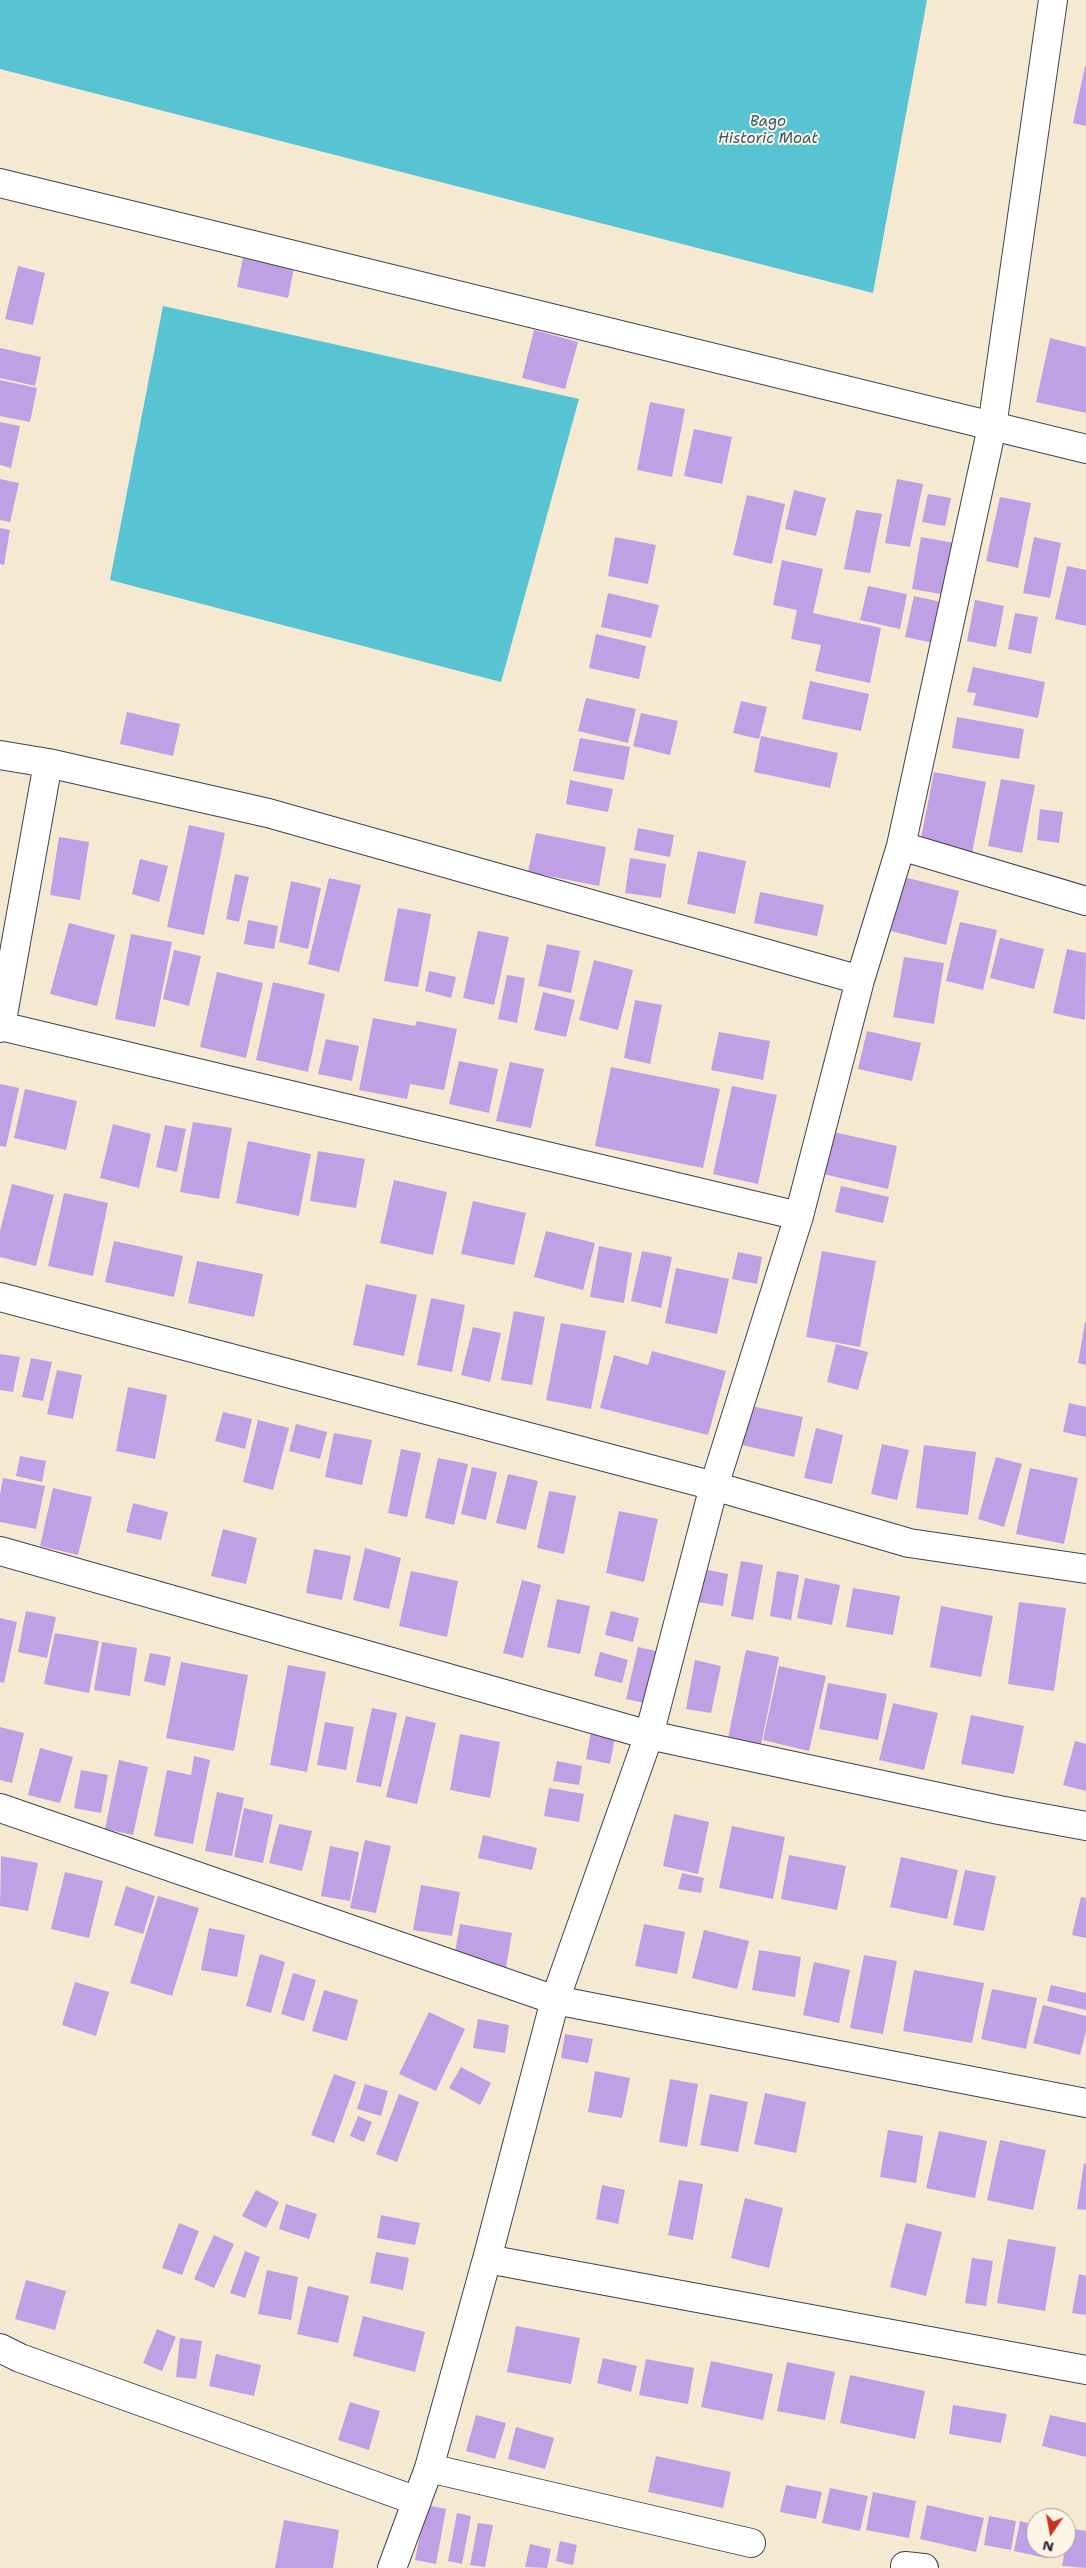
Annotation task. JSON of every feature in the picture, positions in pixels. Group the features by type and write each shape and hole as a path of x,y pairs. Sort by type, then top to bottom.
{"street":[{"path":"392,2568 429,2468 487,2259 555,2000 649,1735 714,1486 799,1216 860,980 901,846 992,427 1054,0"},
{"path":"0,184 1086,449"},
{"path":"0,755 48,763 268,813 860,980"},
{"path":"48,763 0,1027 799,1216"},
{"path":"901,846 1086,901"},
{"path":"0,1297 714,1486 909,1543 1086,1569"},
{"path":"0,1550 649,1735 989,1808 1086,1826"},
{"path":"0,1808 555,2000 1086,2103"},
{"path":"487,2259 1086,2370"},
{"path":"0,2348 20,2358 417,2501"},
{"path":"429,2468 751,2543"}],"water":[{"name":"Bago Historic Moat","path":"0,0 927,0 873,293 0,69"},
{"path":"163,306 579,399 501,682 110,580"}],"building":[{"path":"1086,66 1086,126 1073,123"},
{"path":"243,258 294,268 288,298 237,287"},
{"path":"18,266 45,273 33,325 5,319"},
{"path":"534,330 578,342 565,389 522,378"},
{"path":"1050,338 1086,347 1086,413 1036,402"},
{"path":"0,348 41,357 35,386 0,378"},
{"path":"0,380 37,388 30,422 0,416"},
{"path":"650,402 685,409 672,477 637,470"},
{"path":"0,422 20,426 11,468 0,465"},
{"path":"694,429 732,437 722,484 684,476"},
{"path":"0,479 19,483 10,522 0,520"},
{"path":"897,479 923,484 910,547 885,543"},
{"path":"794,490 826,498 816,536 785,529"},
{"path":"928,494 951,498 945,526 922,522"},
{"path":"747,495 785,504 772,564 733,555"},
{"path":"1000,497 1031,503 1018,568 986,561"},
{"path":"856,510 882,514 870,573 844,569"},
{"path":"0,528 10,530 4,565 0,564"},
{"path":"615,537 656,545 648,584 608,576"},
{"path":"921,537 961,544 952,596 912,589"},
{"path":"1034,537 1061,543 1050,598 1023,593"},
{"path":"782,560 823,569 813,613 881,628 870,683 815,671 821,645 791,639 797,610 773,605"},
{"path":"1067,566 1086,570 1086,626 1055,619"},
{"path":"868,586 907,594 900,629 860,620"},
{"path":"608,593 659,605 651,638 601,627"},
{"path":"914,596 950,604 942,645 905,637"},
{"path":"975,600 1004,606 996,647 967,641"},
{"path":"1015,613 1038,617 1031,654 1008,649"},
{"path":"596,634 646,646 639,679 589,668"},
{"path":"973,667 1045,682 1038,718 973,705 976,693 967,692"},
{"path":"810,681 869,694 861,731 802,719"},
{"path":"586,698 636,709 628,743 578,731"},
{"path":"741,701 767,707 759,739 733,733"},
{"path":"127,712 180,724 173,756 120,744"},
{"path":"641,713 678,721 670,755 633,746"},
{"path":"957,717 1024,729 1019,759 952,748"},
{"path":"761,736 838,753 830,788 754,772"},
{"path":"580,738 630,747 624,780 573,771"},
{"path":"934,772 986,782 972,853 920,843"},
{"path":"1001,779 1035,785 1022,853 988,846"},
{"path":"570,780 613,789 608,812 566,804"},
{"path":"1040,809 1063,812 1059,843 1037,840"},
{"path":"189,825 225,833 204,935 167,927"},
{"path":"638,828 674,835 670,857 634,850"},
{"path":"536,833 606,847 599,886 528,872"},
{"path":"59,837 89,842 80,900 50,895"},
{"path":"698,851 746,861 735,914 687,904"},
{"path":"630,858 666,864 661,898 625,893"},
{"path":"140,859 168,866 159,902 132,894"},
{"path":"235,874 249,877 239,922 226,919"},
{"path":"904,877 959,891 946,945 891,931"},
{"path":"329,878 361,885 339,972 308,964"},
{"path":"291,881 321,888 308,949 279,942"},
{"path":"760,892 824,905 817,936 754,923"},
{"path":"398,908 431,914 418,987 384,981"},
{"path":"248,920 278,926 274,949 244,944"},
{"path":"960,922 997,930 983,990 946,981"},
{"path":"69,923 115,935 97,1006 50,994"},
{"path":"478,931 509,937 494,1005 463,998"},
{"path":"131,934 172,942 155,1027 115,1019"},
{"path":"1000,938 1044,949 1034,989 990,978"},
{"path":"547,944 580,951 571,993 538,986"},
{"path":"1067,949 1086,953 1085,1020 1053,1013"},
{"path":"174,950 201,956 189,1006 163,999"},
{"path":"904,957 944,963 934,1024 893,1017"},
{"path":"594,960 633,970 618,1030 579,1020"},
{"path":"429,971 456,977 451,998 425,991"},
{"path":"217,972 263,983 246,1058 200,1047"},
{"path":"507,975 525,978 517,1023 498,1019"},
{"path":"273,982 325,994 308,1072 256,1060"},
{"path":"543,992 575,1000 566,1037 534,1030"},
{"path":"635,1000 662,1005 650,1064 624,1058"},
{"path":"373,1018 415,1026 417,1021 457,1029 444,1090 410,1084 407,1099 359,1090"},
{"path":"867,1031 921,1043 912,1081 858,1069"},
{"path":"719,1032 770,1041 763,1080 711,1070"},
{"path":"326,1039 359,1046 352,1081 318,1074"},
{"path":"459,1061 498,1069 489,1113 449,1104"},
{"path":"510,1062 544,1069 531,1128 496,1121"},
{"path":"611,1067 720,1089 703,1168 595,1146"},
{"path":"0,1084 19,1088 6,1147 0,1146"},
{"path":"732,1086 777,1095 758,1184 713,1174"},
{"path":"25,1089 77,1101 66,1150 14,1138"},
{"path":"193,1122 232,1128 219,1199 180,1192"},
{"path":"113,1124 151,1134 139,1188 100,1178"},
{"path":"165,1125 186,1129 177,1172 156,1167"},
{"path":"833,1132 897,1146 888,1189 823,1174"},
{"path":"248,1141 311,1154 299,1216 236,1203"},
{"path":"318,1151 365,1159 356,1208 310,1201"},
{"path":"394,1180 447,1192 433,1255 380,1243"},
{"path":"12,1184 54,1195 36,1266 0,1257 0,1231"},
{"path":"841,1186 889,1197 883,1223 835,1212"},
{"path":"64,1193 108,1203 93,1276 48,1266"},
{"path":"473,1201 526,1213 514,1265 461,1254"},
{"path":"546,1231 595,1243 583,1290 534,1277"},
{"path":"114,1241 183,1256 174,1297 105,1282"},
{"path":"599,1246 632,1253 624,1303 590,1297"},
{"path":"642,1251 672,1257 661,1308 631,1301"},
{"path":"822,1251 876,1261 860,1347 806,1337"},
{"path":"738,1252 762,1257 757,1284 732,1279"},
{"path":"197,1261 263,1274 254,1317 188,1303"},
{"path":"676,1268 729,1279 717,1334 665,1323"},
{"path":"366,1284 417,1295 404,1356 353,1345"},
{"path":"431,1298 465,1305 452,1372 417,1365"},
{"path":"514,1311 545,1317 532,1385 501,1380"},
{"path":"1086,1322 1086,1365 1078,1363"},
{"path":"561,1323 606,1331 591,1409 546,1400"},
{"path":"473,1327 501,1333 490,1382 461,1375"},
{"path":"836,1344 868,1352 858,1390 827,1382"},
{"path":"652,1351 726,1371 708,1435 600,1408 614,1355 648,1365"},
{"path":"0,1354 20,1357 13,1392 0,1390"},
{"path":"31,1358 52,1362 43,1401 22,1397"},
{"path":"57,1370 82,1375 73,1419 47,1414"},
{"path":"128,1387 167,1395 155,1459 116,1451"},
{"path":"1069,1403 1086,1407 1086,1437 1063,1432"},
{"path":"751,1406 803,1417 794,1457 742,1445"},
{"path":"223,1412 252,1419 245,1449 215,1441"},
{"path":"258,1420 289,1428 273,1490 243,1482"},
{"path":"296,1424 327,1432 320,1459 289,1451"},
{"path":"816,1428 843,1435 832,1484 804,1478"},
{"path":"334,1433 372,1440 362,1485 325,1477"},
{"path":"882,1444 909,1450 897,1500 871,1494"},
{"path":"924,1445 976,1452 968,1515 916,1508"},
{"path":"401,1449 421,1453 407,1517 388,1513"},
{"path":"20,1456 46,1461 42,1482 16,1476"},
{"path":"996,1457 1022,1464 1004,1527 978,1519"},
{"path":"438,1458 468,1464 454,1525 425,1518"},
{"path":"472,1467 497,1472 486,1520 461,1514"},
{"path":"1030,1468 1078,1478 1064,1544 1016,1534"},
{"path":"508,1474 538,1481 526,1530 496,1523"},
{"path":"3,1478 45,1486 36,1529 0,1522 0,1494"},
{"path":"53,1488 92,1497 78,1555 40,1546"},
{"path":"549,1491 576,1496 564,1554 537,1548"},
{"path":"133,1503 168,1512 161,1540 126,1532"},
{"path":"619,1511 658,1519 644,1582 606,1573"},
{"path":"223,1529 257,1538 246,1584 211,1576"},
{"path":"365,1548 401,1558 389,1609 353,1600"},
{"path":"314,1549 351,1556 342,1600 306,1593"},
{"path":"741,1561 763,1565 753,1620 731,1616"},
{"path":"703,1569 728,1574 723,1606 697,1602"},
{"path":"411,1571 458,1581 447,1637 399,1626"},
{"path":"777,1571 799,1575 791,1620 770,1616"},
{"path":"805,1578 840,1585 832,1625 797,1618"},
{"path":"522,1580 541,1585 523,1658 503,1653"},
{"path":"853,1588 900,1596 893,1635 846,1627"},
{"path":"557,1599 590,1606 580,1654 547,1647"},
{"path":"1019,1602 1066,1608 1054,1691 1008,1684"},
{"path":"941,1606 993,1616 981,1677 930,1667"},
{"path":"26,1611 56,1617 47,1658 18,1652"},
{"path":"611,1611 639,1618 633,1642 605,1635"},
{"path":"0,1618 17,1622 4,1683 0,1682"},
{"path":"55,1633 99,1641 89,1693 44,1684"},
{"path":"102,1642 137,1648 130,1696 94,1690"},
{"path":"638,1647 660,1652 649,1704 626,1699"},
{"path":"746,1650 779,1657 761,1745 728,1738"},
{"path":"600,1652 628,1660 622,1683 594,1676"},
{"path":"150,1653 171,1657 165,1686 144,1681"},
{"path":"695,1660 721,1666 711,1713 686,1709"},
{"path":"181,1662 248,1675 234,1751 166,1738"},
{"path":"288,1665 326,1672 307,1772 270,1765"},
{"path":"779,1666 826,1676 809,1751 763,1740"},
{"path":"828,1683 887,1694 878,1740 819,1729"},
{"path":"893,1703 938,1713 924,1770 879,1760"},
{"path":"372,1708 397,1713 381,1787 356,1782"},
{"path":"971,1715 1024,1726 1014,1774 961,1764"},
{"path":"406,1716 436,1723 417,1804 386,1797"},
{"path":"325,1722 354,1727 346,1770 317,1765"},
{"path":"0,1727 24,1733 12,1783 0,1780"},
{"path":"591,1731 615,1737 610,1764 586,1759"},
{"path":"460,1734 500,1742 490,1798 450,1790"},
{"path":"1075,1741 1086,1744 1086,1791 1063,1785"},
{"path":"40,1748 73,1757 60,1803 28,1795"},
{"path":"194,1756 210,1760 193,1844 154,1836 167,1770 191,1775"},
{"path":"119,1760 148,1767 133,1835 105,1829"},
{"path":"557,1761 582,1766 579,1785 553,1781"},
{"path":"81,1770 108,1775 101,1813 74,1808"},
{"path":"549,1788 584,1794 579,1822 544,1816"},
{"path":"217,1792 244,1798 232,1856 205,1851"},
{"path":"244,1808 273,1815 263,1863 234,1857"},
{"path":"674,1814 709,1822 698,1874 663,1866"},
{"path":"279,1824 312,1831 302,1871 269,1863"},
{"path":"732,1826 785,1837 773,1899 719,1888"},
{"path":"483,1835 537,1848 532,1870 478,1858"},
{"path":"365,1840 391,1846 376,1913 350,1908"},
{"path":"330,1846 359,1852 350,1901 321,1896"},
{"path":"789,1855 846,1866 837,1910 781,1899"},
{"path":"1,1856 38,1863 28,1911 0,1906"},
{"path":"901,1857 958,1870 947,1919 890,1907"},
{"path":"965,1870 996,1876 984,1931 953,1925"},
{"path":"65,1872 103,1881 89,1938 51,1929"},
{"path":"682,1873 704,1878 701,1893 678,1889"},
{"path":"421,1885 460,1892 452,1936 413,1930"},
{"path":"126,1886 155,1896 143,1934 114,1925"},
{"path":"158,1896 199,1908 172,1996 130,1983"},
{"path":"1081,1897 1086,1898 1086,1938 1072,1935"},
{"path":"460,1924 512,1933 505,1973 453,1963"},
{"path":"644,1924 685,1932 677,1974 635,1966"},
{"path":"209,1928 245,1935 237,1977 201,1970"},
{"path":"704,1930 749,1941 737,1989 692,1978"},
{"path":"759,1950 801,1957 795,1997 752,1990"},
{"path":"260,1954 285,1962 271,2013 246,2006"},
{"path":"864,1955 897,1961 883,2034 850,2028"},
{"path":"814,1962 850,1970 839,2023 803,2015"},
{"path":"914,1970 984,1983 972,2043 903,2031"},
{"path":"293,1973 316,1980 304,2021 281,2014"},
{"path":"75,1982 109,1992 96,2036 62,2025"},
{"path":"1051,1985 1086,1993 1086,2010 1047,2001"},
{"path":"992,1989 1037,1998 1026,2049 981,2039"},
{"path":"324,1990 358,2000 347,2041 312,2031"},
{"path":"1043,2005 1086,2016 1086,2031 1080,2055 1033,2043"},
{"path":"429,2012 465,2029 436,2091 399,2074"},
{"path":"478,2019 509,2025 505,2053 473,2048"},
{"path":"565,2034 593,2039 588,2063 561,2058"},
{"path":"461,2067 491,2083 480,2105 449,2088"},
{"path":"595,2071 630,2078 622,2118 588,2112"},
{"path":"334,2074 356,2082 334,2143 311,2135"},
{"path":"670,2079 698,2084 687,2147 659,2142"},
{"path":"365,2084 388,2091 381,2116 357,2109"},
{"path":"765,2093 806,2102 796,2153 754,2144"},
{"path":"399,2094 419,2102 397,2162 376,2154"},
{"path":"710,2094 748,2102 738,2152 700,2145"},
{"path":"358,2116 372,2122 364,2142 350,2136"},
{"path":"888,2130 923,2136 916,2183 880,2177"},
{"path":"939,2131 987,2141 975,2198 926,2188"},
{"path":"1000,2140 1046,2150 1033,2210 987,2200"},
{"path":"1084,2163 1086,2164 1086,2210 1077,2209"},
{"path":"679,2180 703,2184 693,2240 668,2235"},
{"path":"602,2185 625,2190 618,2224 596,2219"},
{"path":"256,2190 279,2202 266,2228 242,2216"},
{"path":"745,2198 783,2208 769,2268 731,2258"},
{"path":"286,2204 317,2214 309,2239 279,2229"},
{"path":"381,2215 420,2223 415,2245 377,2238"},
{"path":"179,2223 199,2231 182,2275 162,2268"},
{"path":"906,2223 942,2232 926,2296 890,2287"},
{"path":"214,2235 234,2244 214,2288 194,2279"},
{"path":"1008,2239 1056,2247 1045,2311 997,2303"},
{"path":"245,2251 260,2257 245,2298 230,2293"},
{"path":"376,2252 409,2258 403,2290 370,2283"},
{"path":"972,2258 993,2261 986,2306 965,2303"},
{"path":"267,2270 298,2277 291,2320 258,2314"},
{"path":"1079,2274 1086,2276 1086,2315 1072,2313"},
{"path":"26,2280 66,2291 55,2330 15,2319"},
{"path":"308,2286 349,2296 338,2343 297,2334"},
{"path":"363,2316 425,2332 415,2372 353,2356"},
{"path":"516,2326 580,2338 571,2384 507,2372"},
{"path":"157,2329 176,2337 162,2371 143,2363"},
{"path":"180,2338 202,2341 196,2379 176,2377"},
{"path":"216,2354 261,2365 254,2396 209,2386"},
{"path":"603,2358 637,2366 631,2392 597,2383"},
{"path":"646,2359 694,2368 688,2404 639,2395"},
{"path":"711,2361 773,2374 763,2420 701,2407"},
{"path":"787,2362 835,2372 825,2420 777,2411"},
{"path":"850,2375 925,2391 915,2439 840,2423"},
{"path":"350,2402 380,2411 369,2450 338,2440"},
{"path":"953,2405 1007,2414 1001,2443 949,2434"},
{"path":"476,2415 506,2423 495,2459 466,2451"},
{"path":"1050,2415 1086,2423 1086,2457 1042,2446"},
{"path":"516,2427 554,2438 545,2469 508,2459"},
{"path":"656,2456 731,2472 723,2508 648,2492"},
{"path":"786,2485 822,2492 816,2519 780,2512"},
{"path":"830,2488 868,2496 860,2531 822,2523"},
{"path":"873,2492 916,2501 909,2538 866,2530"},
{"path":"426,2505 446,2509 436,2564 415,2560"},
{"path":"927,2505 984,2518 976,2552 920,2539"},
{"path":"457,2513 471,2516 462,2564 448,2561"},
{"path":"989,2516 1016,2521 1011,2550 984,2545"},
{"path":"284,2520 339,2530 333,2568 275,2568"},
{"path":"1020,2521 1026,2522 1026,2554 1014,2551"},
{"path":"478,2523 493,2525 485,2567 470,2565"},
{"path":"1076,2529 1086,2531 1086,2568 1062,2566 1063,2558 1076,2558"},
{"path":"560,2541 577,2545 573,2565 556,2561"},
{"path":"530,2544 551,2549 547,2568 525,2567"}]}
